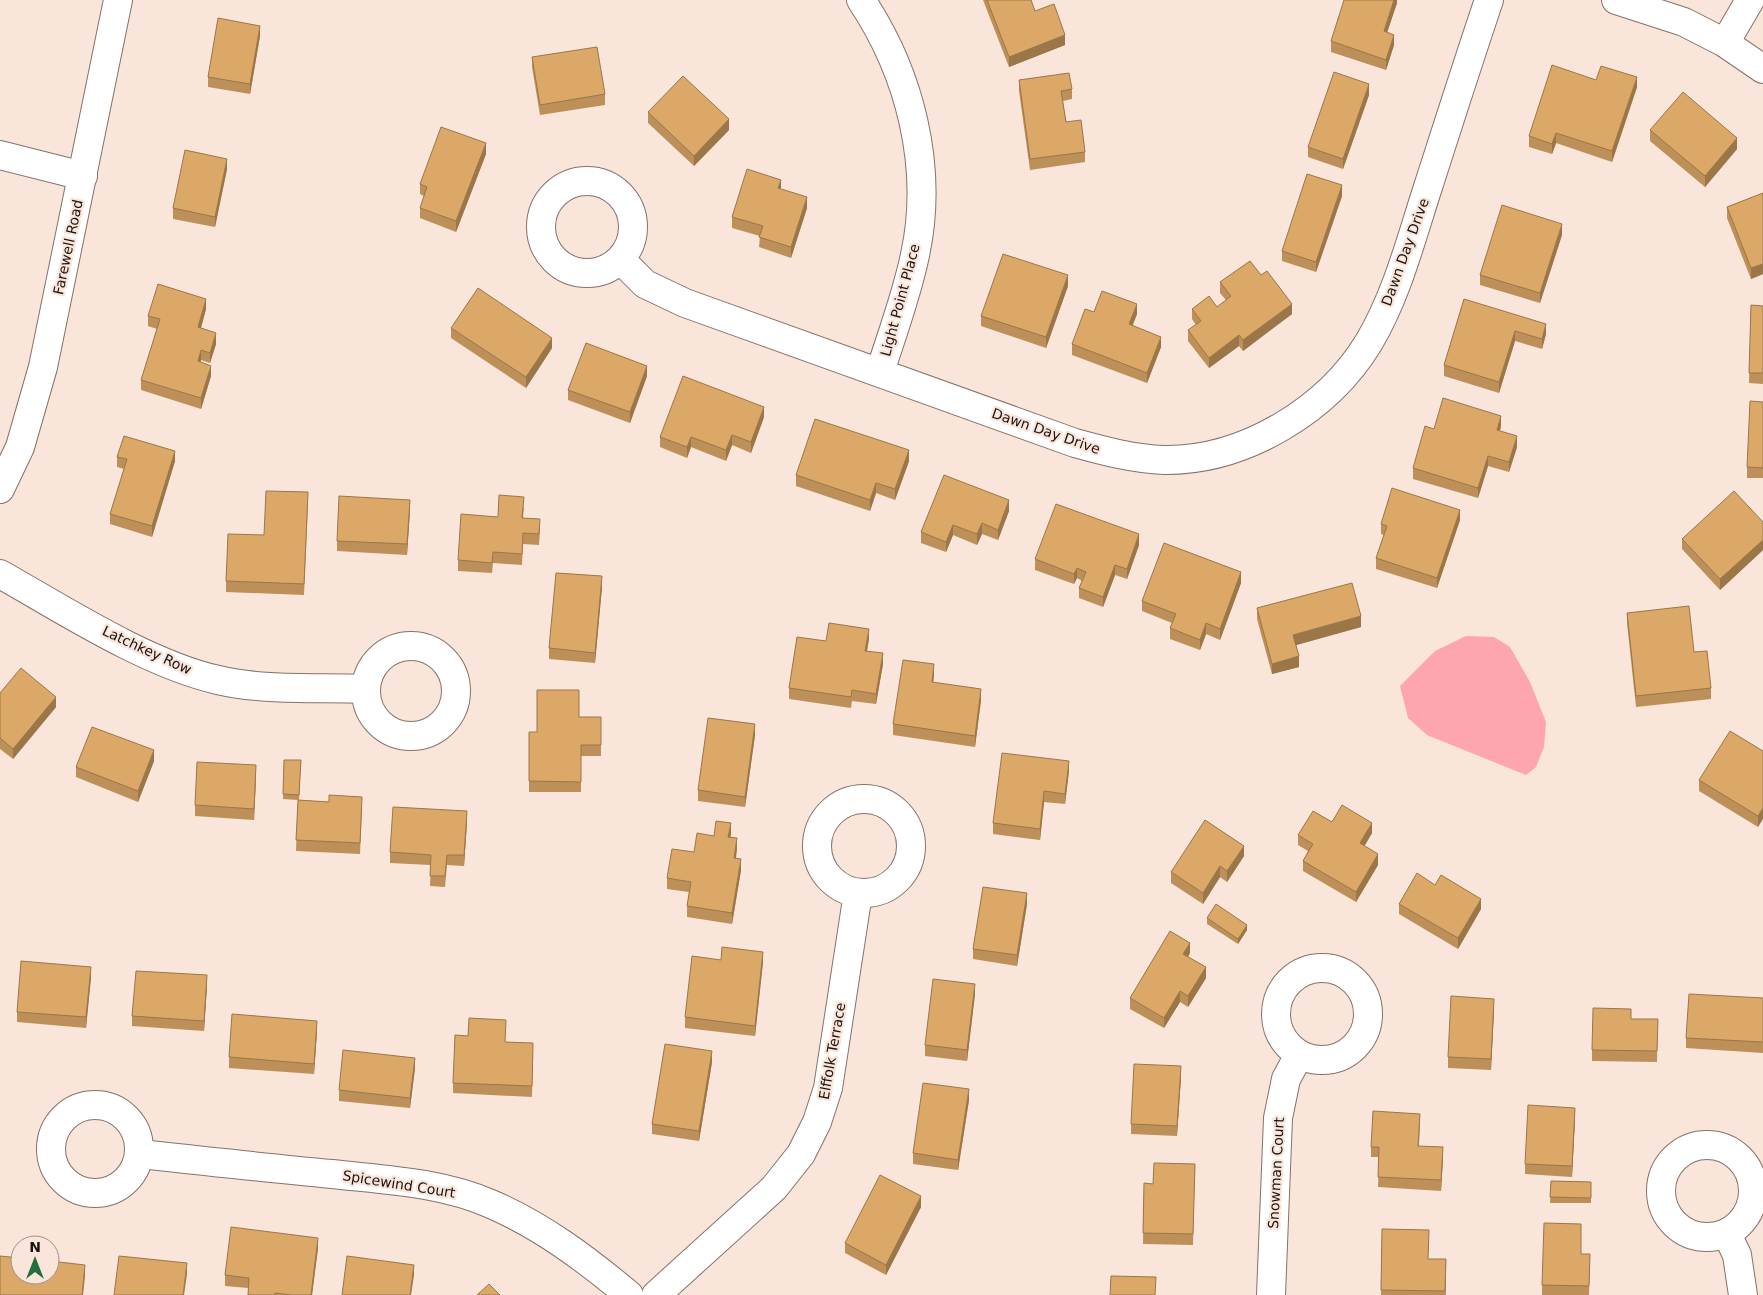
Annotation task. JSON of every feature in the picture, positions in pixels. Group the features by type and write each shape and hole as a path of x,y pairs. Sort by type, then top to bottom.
{"street":[{"name":"Farewell Road","path":"0,489 20,447 43,367 118,0"},
{"name":"Light Point Place","path":"861,0 876,22 901,75 912,114 919,157 920,206 915,254 880,372"},
{"name":"Dawn Day Drive","path":"621,260 645,284 685,303 1075,443 1119,454 1165,460 1217,454 1260,438 1305,411 1341,379 1368,342 1389,300 1488,0"},
{"path":"1616,0 1684,22 1725,43 1763,69"},
{"path":"1725,43 1750,0"},
{"path":"0,155 83,176"},
{"name":"Latchkey Row","path":"0,574 129,645 175,666 218,680 261,685 366,689"},
{"name":"Elffolk Terrace","path":"656,1295 774,1188 801,1154 817,1122 828,1088 858,893"},
{"name":"Snowman Court","path":"1271,1295 1278,1118 1286,1079 1299,1055"},
{"name":"Spicewind Court","path":"140,1154 446,1188 490,1203 536,1226 580,1255 629,1295"},
{"path":"1727,1234 1738,1255 1743,1295"}],"shaded area":[{"path":"1466,636 1494,637 1510,647 1530,682 1546,722 1544,747 1536,767 1526,775 1427,735 1408,718 1400,686 1435,651"}],"building":[{"path":"987,0 1031,0 1035,11 1054,4 1065,35 1009,57"},
{"path":"1344,0 1394,0 1384,31 1394,35 1386,60 1331,41"},
{"path":"218,18 260,26 250,84 208,77"},
{"path":"597,47 605,94 540,105 532,57"},
{"path":"1552,65 1596,80 1601,66 1637,77 1612,151 1556,133 1552,144 1529,136"},
{"path":"1334,72 1369,84 1343,159 1308,147"},
{"path":"1069,73 1072,89 1061,91 1066,122 1081,120 1085,152 1030,159 1019,80"},
{"path":"683,76 729,119 694,156 648,112"},
{"path":"1683,92 1737,138 1705,176 1650,130"},
{"path":"441,127 486,143 456,221 420,208 427,187 420,184"},
{"path":"185,150 227,159 215,217 173,208"},
{"path":"747,169 781,180 778,188 807,197 791,247 759,237 763,226 732,217"},
{"path":"1307,174 1342,185 1316,262 1282,251"},
{"path":"1763,193 1763,264 1751,268 1727,207"},
{"path":"1502,205 1562,224 1540,293 1480,275"},
{"path":"1003,254 1068,275 1046,337 981,316"},
{"path":"1250,261 1261,275 1267,271 1292,304 1243,340 1239,335 1209,358 1188,330 1201,321 1192,309 1209,296 1217,307 1231,296 1220,282"},
{"path":"158,284 206,299 198,327 216,333 210,353 201,350 198,361 211,366 201,398 141,380 160,319 148,316"},
{"path":"478,288 552,338 526,377 451,328"},
{"path":"1102,291 1137,304 1129,324 1161,337 1147,373 1072,344 1085,309 1094,312"},
{"path":"1464,299 1546,324 1542,339 1515,331 1499,382 1444,365"},
{"path":"1751,305 1763,306 1763,373 1749,373"},
{"path":"586,343 647,366 630,412 568,390"},
{"path":"683,376 764,407 751,442 732,435 726,450 691,437 687,447 660,437"},
{"path":"1443,398 1501,416 1497,430 1517,436 1509,462 1488,456 1478,488 1413,468 1425,426 1434,429"},
{"path":"1750,401 1763,402 1763,468 1747,467"},
{"path":"815,419 909,450 895,489 876,483 870,500 796,475"},
{"path":"124,436 175,451 152,526 110,514 127,459 117,457"},
{"path":"944,475 1009,500 998,530 982,523 977,534 953,525 946,542 921,532"},
{"path":"1392,488 1460,510 1437,578 1376,558 1387,526 1381,524"},
{"path":"266,491 308,492 304,584 226,581 228,534 264,535"},
{"path":"1734,491 1763,522 1763,540 1720,579 1682,539"},
{"path":"499,495 524,497 522,518 540,519 539,534 523,533 522,554 493,552 492,563 458,560 461,514 498,517"},
{"path":"339,496 410,500 407,544 337,541"},
{"path":"1056,504 1139,534 1127,569 1115,565 1103,597 1079,588 1086,572 1077,568 1074,574 1035,559"},
{"path":"1164,543 1241,572 1220,629 1206,623 1200,640 1170,628 1176,614 1142,601"},
{"path":"556,573 602,576 595,653 549,648"},
{"path":"1352,583 1361,616 1293,635 1299,656 1272,664 1257,608"},
{"path":"1689,606 1694,652 1707,651 1711,688 1636,696 1627,613"},
{"path":"829,623 869,629 865,651 883,653 876,694 852,690 851,697 789,688 797,637 826,641"},
{"path":"903,660 934,664 932,682 981,689 975,736 893,724"},
{"path":"21,668 56,697 13,749 0,738 0,693"},
{"path":"537,690 579,690 579,717 601,717 601,745 581,745 581,782 529,781 529,732 537,732"},
{"path":"708,718 755,724 745,797 698,790"},
{"path":"92,727 154,750 138,791 76,767"},
{"path":"1730,731 1763,751 1763,808 1758,816 1699,780"},
{"path":"1002,753 1069,761 1065,794 1044,791 1040,829 993,823"},
{"path":"284,760 301,760 299,795 283,794"},
{"path":"197,762 256,765 254,809 195,805"},
{"path":"329,795 362,797 360,843 296,840 298,800 329,802"},
{"path":"1342,805 1372,823 1360,843 1378,854 1356,892 1303,861 1313,844 1298,835 1313,811 1332,822"},
{"path":"393,807 467,811 464,855 447,855 445,876 430,876 431,855 390,852"},
{"path":"1205,820 1244,846 1227,871 1220,866 1203,893 1171,872"},
{"path":"716,821 731,823 728,837 737,838 734,858 741,859 732,913 687,906 691,882 667,878 672,849 694,852 697,833 714,836"},
{"path":"1417,873 1435,885 1441,875 1481,899 1458,938 1399,904"},
{"path":"983,887 1027,893 1017,955 973,949"},
{"path":"1216,904 1247,925 1238,939 1207,918"},
{"path":"1170,931 1190,943 1183,954 1206,967 1188,996 1180,991 1164,1018 1130,998"},
{"path":"722,947 763,952 755,1026 685,1017 692,956 721,960"},
{"path":"21,961 91,967 86,1017 17,1012"},
{"path":"136,971 207,975 204,1021 132,1016"},
{"path":"933,979 975,984 967,1050 925,1045"},
{"path":"1689,994 1763,998 1763,1042 1686,1038"},
{"path":"1451,996 1494,999 1491,1059 1448,1057"},
{"path":"1593,1008 1631,1009 1631,1019 1658,1019 1657,1051 1592,1050"},
{"path":"232,1014 317,1021 314,1064 229,1057"},
{"path":"469,1018 506,1020 505,1042 533,1043 532,1086 453,1083 455,1035 468,1036"},
{"path":"665,1044 712,1051 699,1131 652,1124"},
{"path":"343,1050 415,1058 410,1098 339,1090"},
{"path":"1134,1064 1181,1066 1177,1126 1131,1124"},
{"path":"923,1083 969,1089 958,1160 913,1153"},
{"path":"1528,1105 1575,1108 1572,1166 1525,1164"},
{"path":"1373,1111 1420,1114 1418,1146 1443,1147 1441,1180 1378,1177 1379,1147 1371,1147"},
{"path":"1154,1163 1195,1164 1193,1234 1143,1233 1144,1183 1153,1184"},
{"path":"880,1175 921,1196 886,1265 845,1243"},
{"path":"1551,1181 1591,1182 1591,1198 1550,1197"},
{"path":"1544,1223 1581,1224 1581,1254 1590,1254 1589,1286 1542,1285"},
{"path":"231,1227 318,1238 311,1295 275,1293 275,1295 248,1295 249,1278 225,1275"},
{"path":"1382,1229 1429,1230 1428,1259 1446,1259 1445,1291 1381,1290"},
{"path":"0,1256 10,1257 10,1285 60,1285 60,1262 85,1265 82,1295 0,1295"},
{"path":"119,1256 187,1263 183,1295 114,1295"},
{"path":"347,1256 414,1265 410,1295 342,1295"},
{"path":"1111,1276 1156,1277 1155,1295 1110,1295"},
{"path":"489,1284 500,1295 477,1295"}]}
